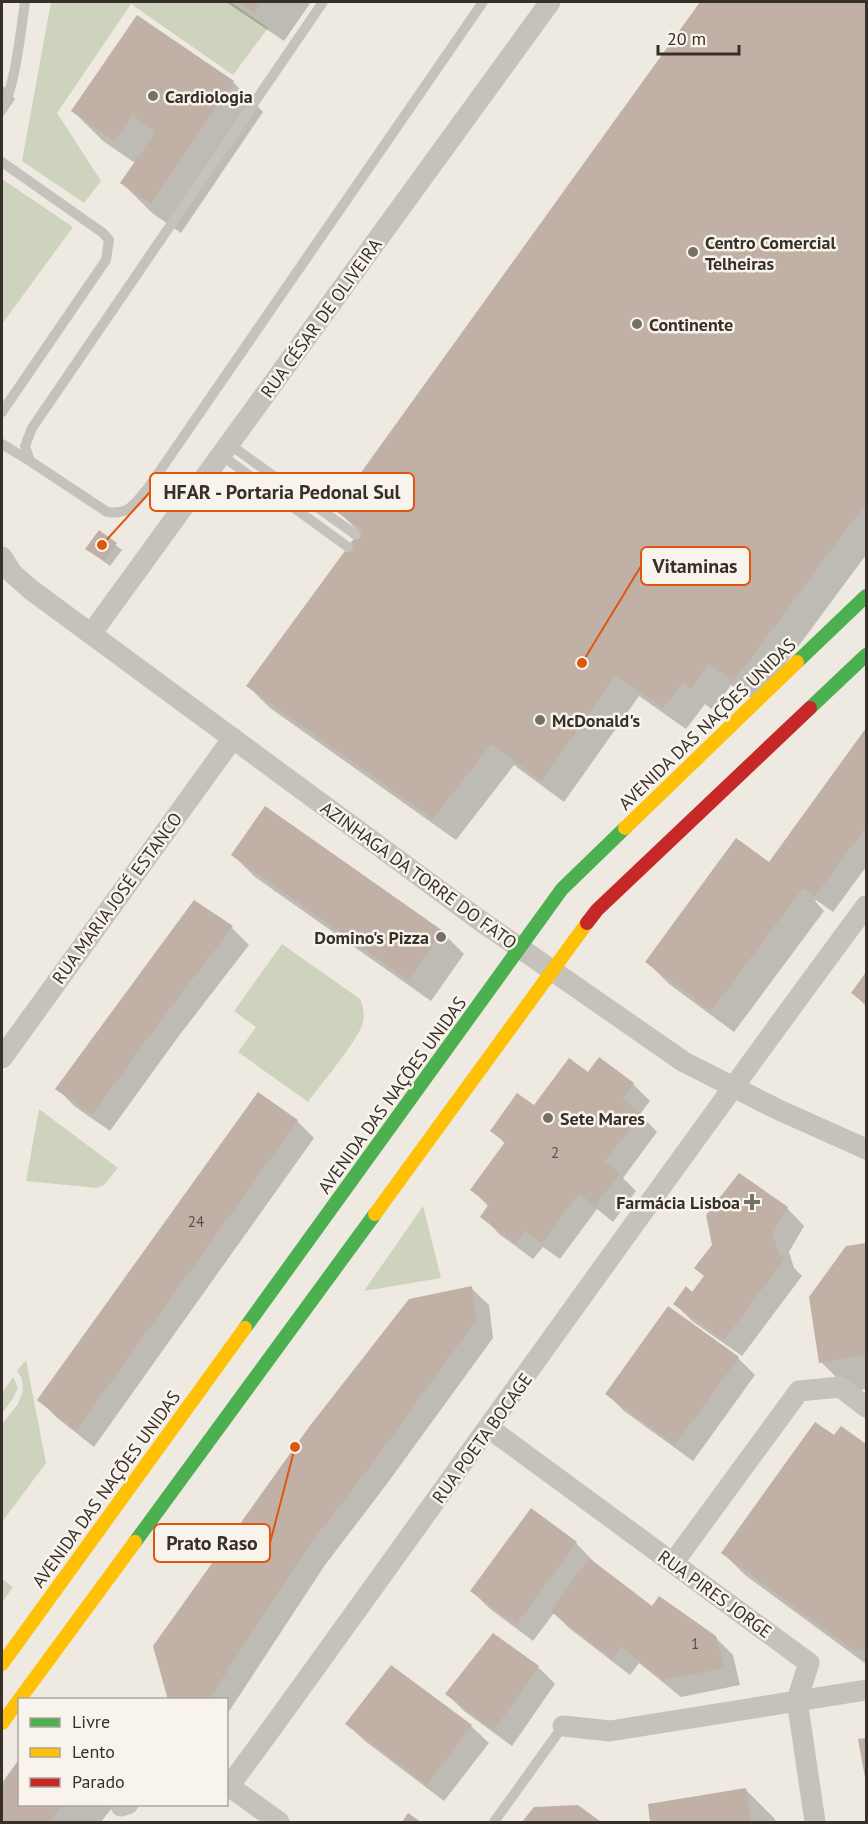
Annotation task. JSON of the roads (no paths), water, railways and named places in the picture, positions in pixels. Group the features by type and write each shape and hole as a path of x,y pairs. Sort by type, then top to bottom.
{"main road":[{"name":"AVENIDA DAS NAÇÕES UNIDAS","path":"2,1664 562,889 867,596"},
{"path":"20,1698 597,910 867,655"},
{"path":"2,1723 18,1701"}],"street":[{"name":"RUA CÉSAR DE OLIVEIRA","path":"91,634 550,2"},
{"name":"AZINHAGA DA TORRE DO FATO","path":"2,556 12,573 30,589 520,948 684,1062 732,1088 867,1149"},
{"name":"RUA MARIA JOSÉ ESTANCO","path":"2,1058 233,738"},
{"name":"RUA POETA BOCAGE","path":"279,1822 228,1786 489,1428 732,1088 867,906"},
{"path":"673,1563 799,1391 840,1387 867,1407"},
{"name":"RUA PIRES JORGE","path":"489,1428 809,1663 798,1700 815,1822"},
{"path":"563,1726 610,1731 867,1690"}],"lane":[{"path":"2,109 11,82 25,2"},
{"path":"30,461 26,446 32,428 323,2"},
{"path":"2,444 107,512 119,514 129,510 148,488 483,2"},
{"path":"2,162 98,229 109,240 106,260 2,412"},
{"path":"225,450 356,536"},
{"path":"225,450 348,547"},
{"path":"494,1822 563,1726"}],"place":[{"name":"Cardiologia","path":"153,96"},
{"name":"Centro Comercial Telheiras","path":"693,252"},
{"name":"Continente","path":"637,324"},
{"name":"HFAR - Portaria Pedonal Sul","path":"102,545"},
{"name":"Vitaminas","path":"582,663"},
{"name":"McDonald's","path":"540,720"},
{"name":"Domino's Pizza","path":"441,937"},
{"name":"Sete Mares","path":"548,1118"},
{"name":"Farmácia Lisboa","path":"752,1202"},
{"name":"Prato Raso","path":"295,1447"}]}
